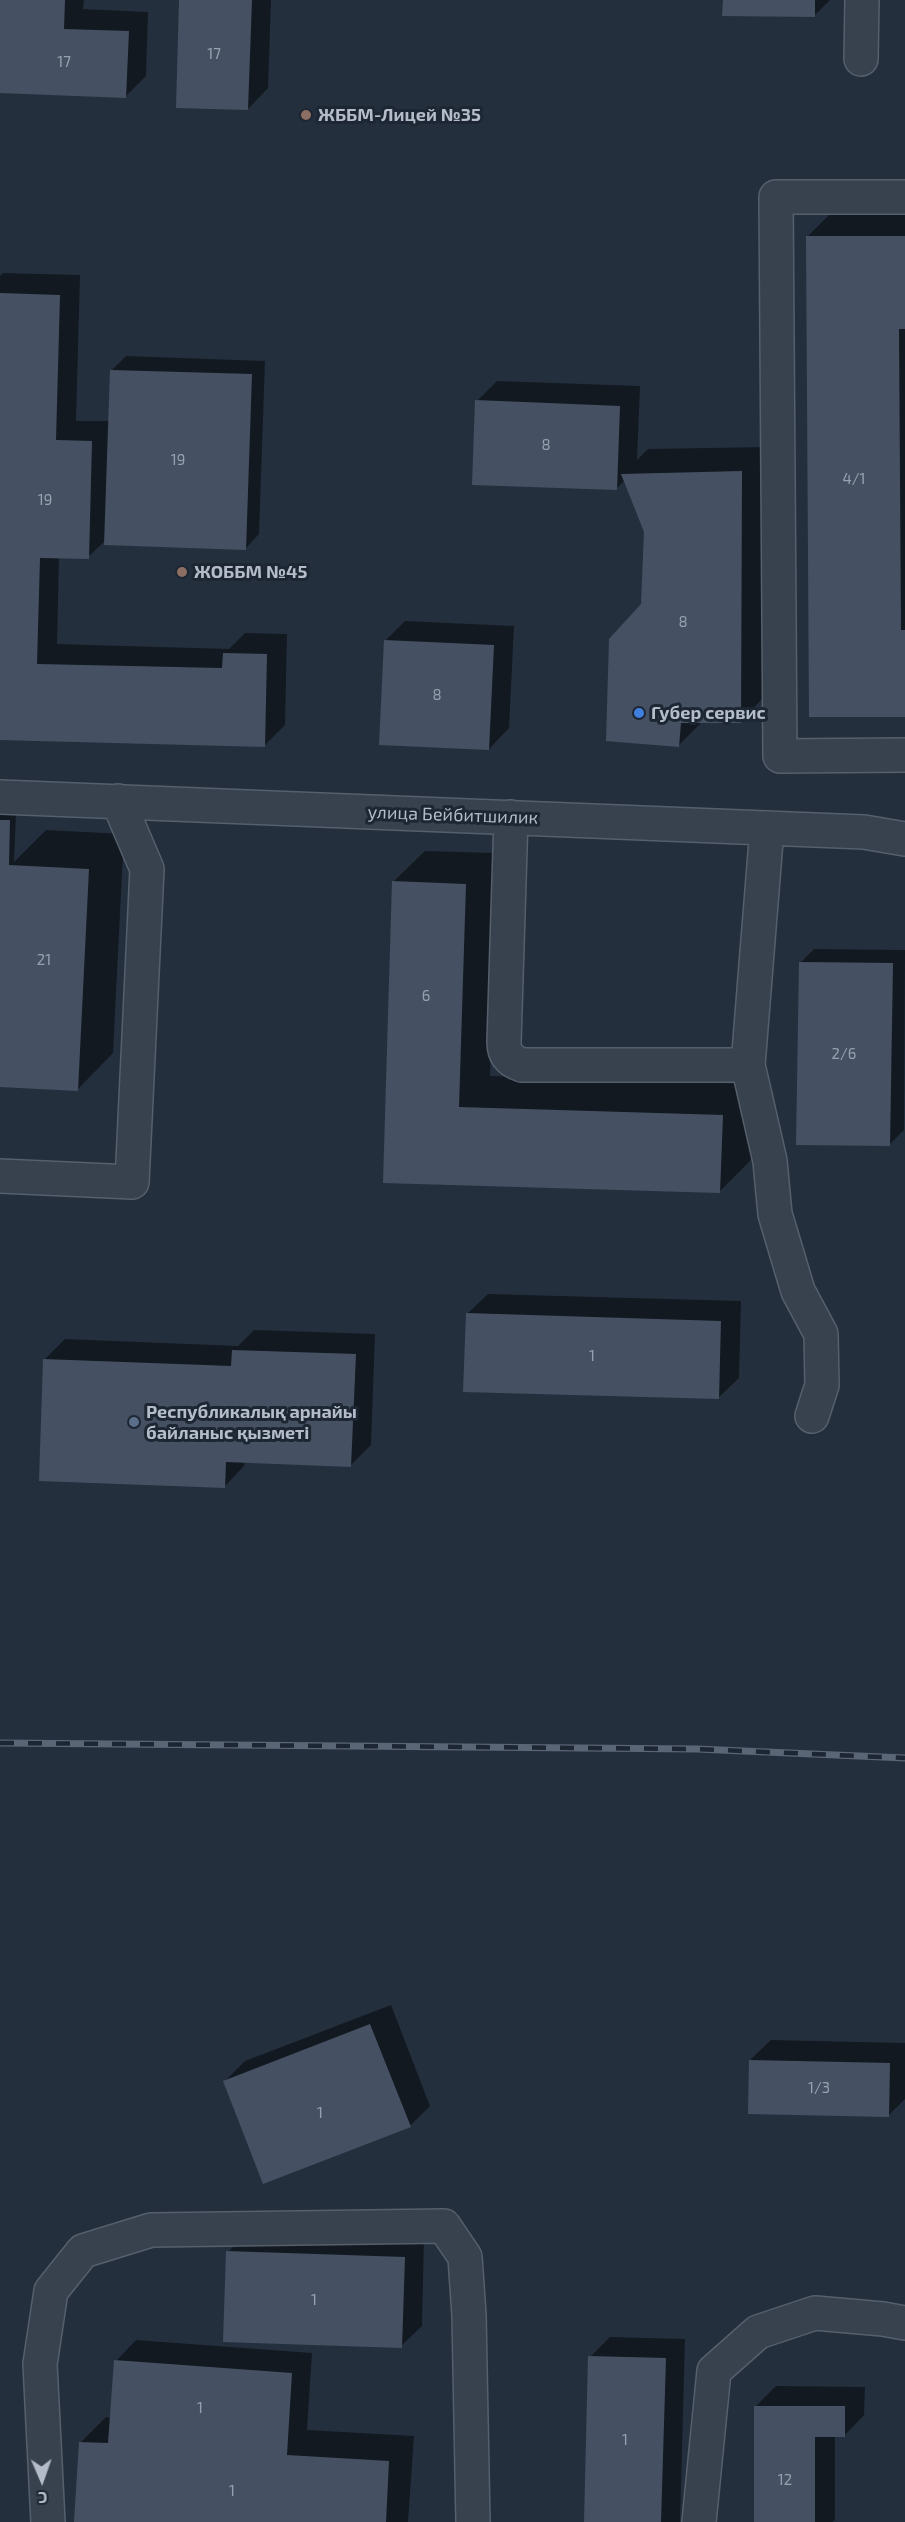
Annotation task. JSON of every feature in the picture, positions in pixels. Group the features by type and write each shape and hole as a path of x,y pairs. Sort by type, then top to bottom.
{"street":[{"path":"861,59 862,0"},
{"path":"905,197 776,197 780,756 905,755"},
{"name":"улица Бейбитшилик","path":"0,797 864,832 905,839"},
{"path":"0,1176 132,1182 147,869 118,801"},
{"path":"511,817 504,1042 504,1049 509,1058 522,1065 748,1065"},
{"path":"767,828 748,1065 770,1161 775,1214 798,1291 821,1334 822,1386 812,1416"},
{"path":"48,2522 40,2364 51,2291 83,2251 151,2230 444,2226 465,2257 469,2315 473,2522"},
{"path":"699,2522 714,2371 758,2332 815,2313 905,2323"}],"building":[{"path":"0,0 65,0 64,29 129,31 126,98 0,93"},
{"path":"179,0 252,0 248,110 176,108"},
{"path":"723,0 815,0 815,17 722,16"},
{"path":"806,236 905,236 905,329 899,329 901,630 905,630 905,717 809,717"},
{"path":"0,293 60,295 56,440 92,441 89,559 40,558 37,664 222,668 223,653 267,654 265,747 0,740"},
{"path":"110,370 252,374 246,550 104,545"},
{"path":"475,400 620,406 617,490 472,485"},
{"path":"742,471 741,723 681,723 679,747 606,741 609,639 641,604 644,532 621,474"},
{"path":"384,640 494,645 489,750 379,745"},
{"path":"0,820 10,820 9,865 89,869 78,1091 0,1087"},
{"path":"392,881 466,884 459,1107 723,1115 720,1193 383,1183"},
{"path":"799,962 893,963 890,1146 796,1145"},
{"path":"466,1313 721,1321 719,1399 463,1392"},
{"path":"232,1350 356,1354 351,1467 226,1462 225,1488 39,1481 43,1359 231,1366"},
{"path":"370,2024 411,2127 263,2184 223,2081"},
{"path":"749,2060 890,2063 889,2117 748,2114"},
{"path":"226,2251 405,2257 402,2348 223,2342"},
{"path":"588,2356 666,2358 661,2522 584,2522"},
{"path":"114,2360 292,2373 287,2455 389,2461 386,2522 74,2522 79,2442 108,2443"},
{"path":"754,2406 845,2406 845,2437 815,2437 815,2522 754,2522"}],"railway":[{"path":"0,1743 697,1749 905,1758"}],"place":[{"name":"ЖББМ-Лицей №35","path":"306,115"},
{"name":"ЖОББМ №45","path":"182,572"},
{"name":"Губер сервис","path":"639,713"},
{"name":"Республикалық арнайы байланыс қызметі","path":"134,1422"}]}
